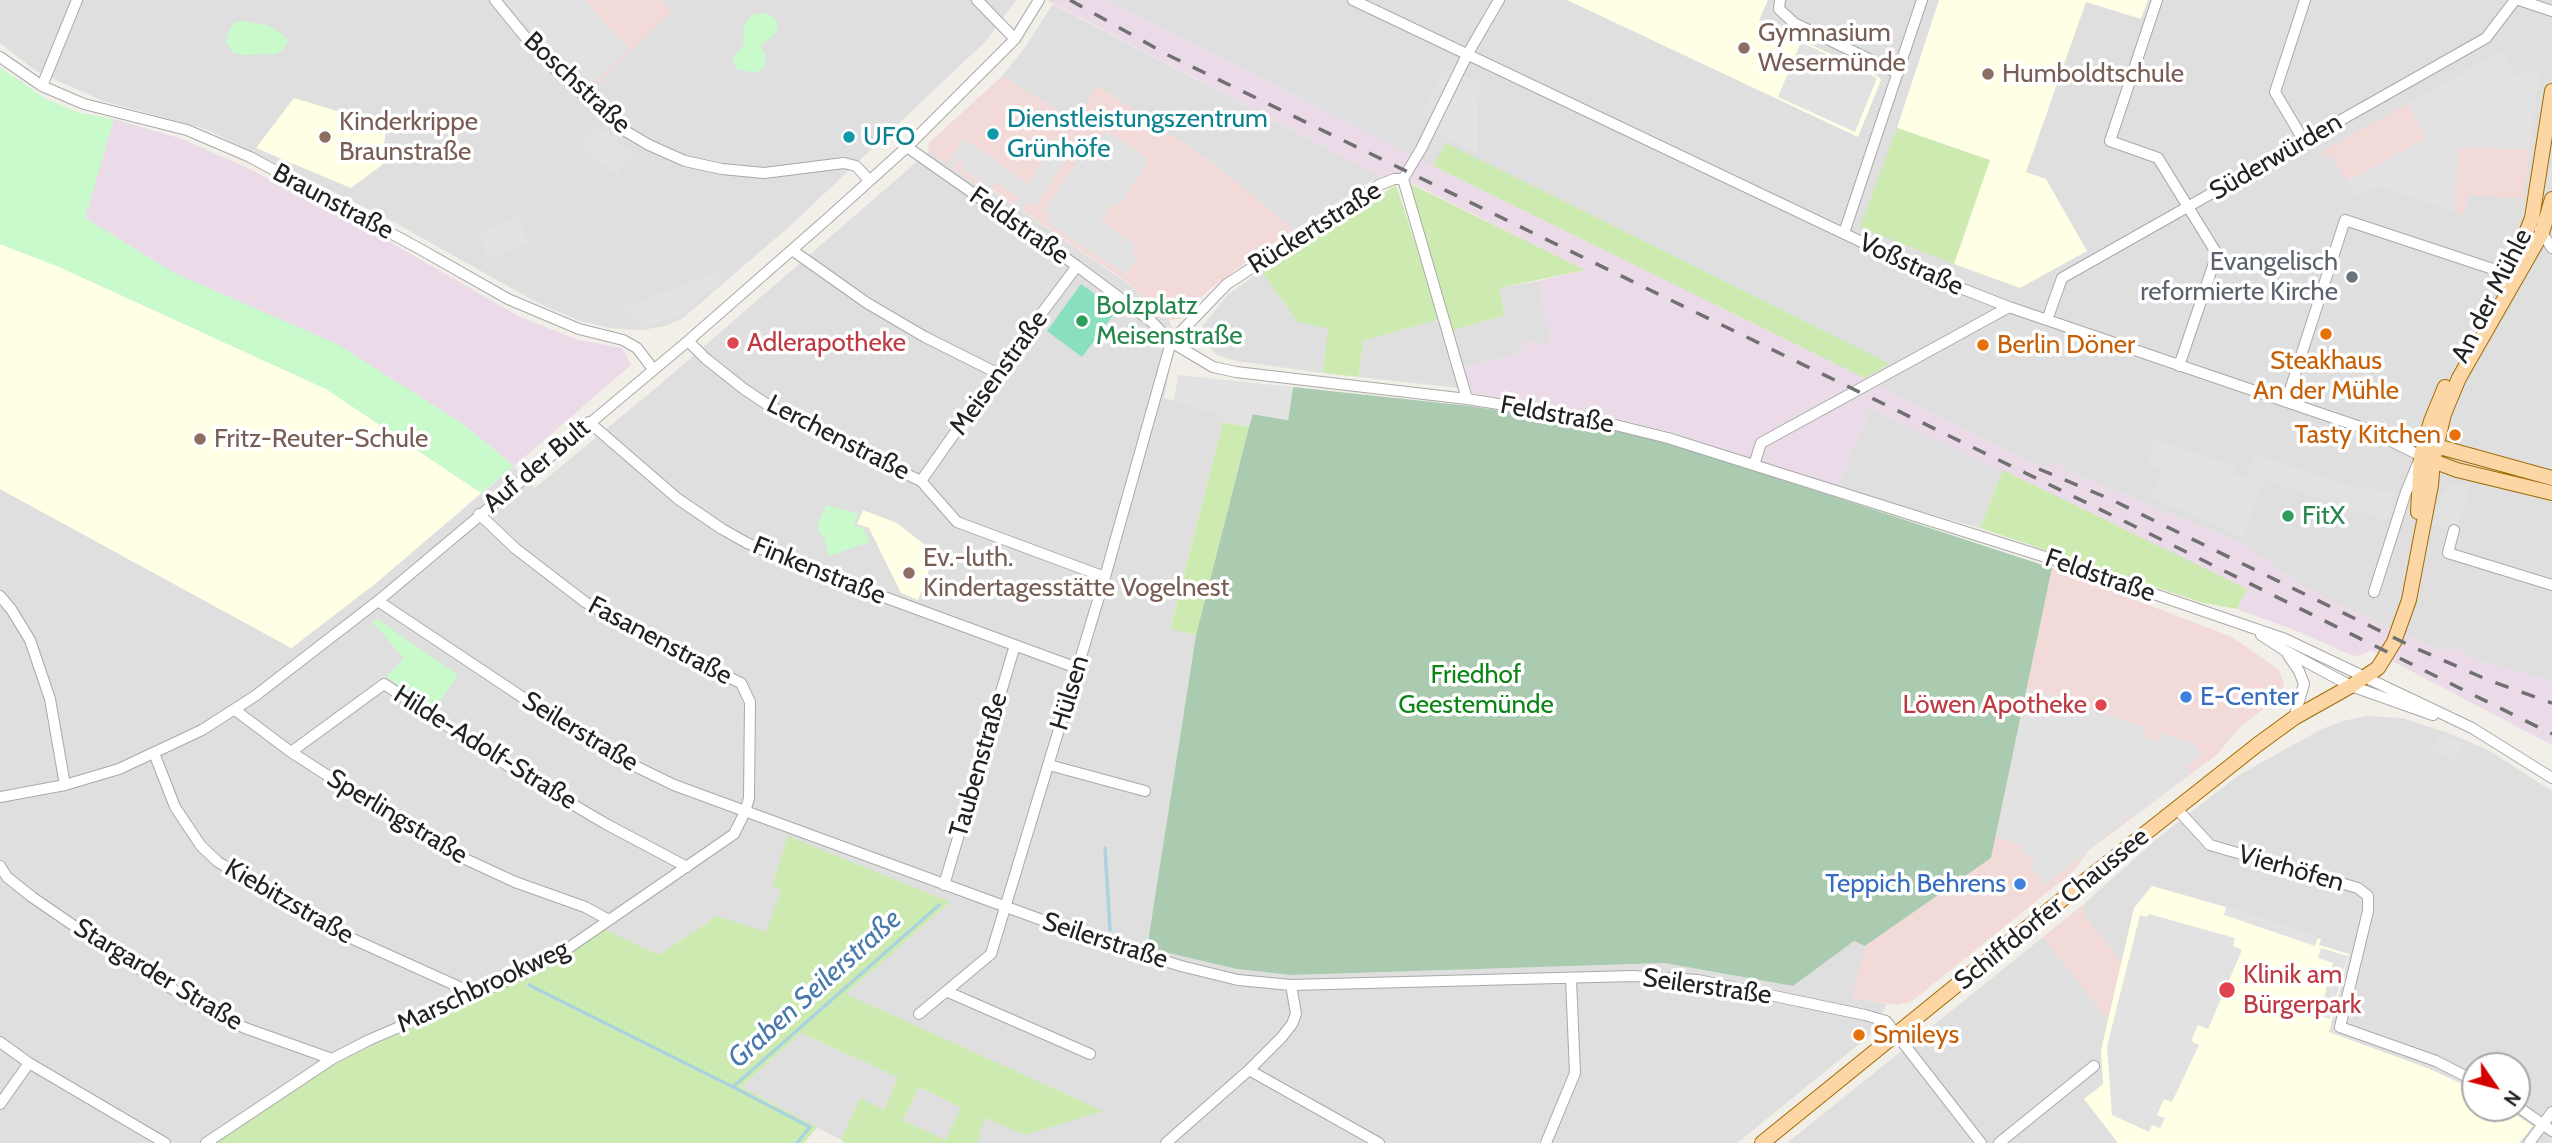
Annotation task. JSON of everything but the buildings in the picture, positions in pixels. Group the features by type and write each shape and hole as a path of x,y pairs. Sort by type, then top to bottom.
{"main road":[{"name":"An der Mühle","path":"2513,275 2532,218 2544,127 2552,91"},
{"name":"An der Mühle","path":"2351,686 2378,668 2394,642 2409,600 2417,556 2428,452 2459,377 2513,275 2542,233 2552,198"},
{"path":"2428,452 2552,478"},
{"path":"2428,452 2456,470 2552,493"},
{"name":"Schiffdorfer Chaussee","path":"1762,1143 2294,718 2351,686"}],"street":[{"path":"41,86 77,0"},
{"name":"Boschstraße","path":"495,0 561,75 626,132 649,145 685,161 733,171 777,172 844,163 856,166 869,180"},
{"path":"977,0 1015,39"},
{"name":"Auf der Bult","path":"0,797 65,785 119,769 202,730 235,710 378,601 688,341 907,147 1015,39 1039,0"},
{"name":"Voßstraße","path":"1353,0 1950,284 2046,320 2428,452"},
{"path":"1468,399 1404,184 1467,55 1499,0"},
{"path":"1780,0 1779,9 1794,23 1898,73"},
{"path":"1844,233 1922,0"},
{"path":"2157,0 2110,141 2158,158 2217,254 2179,366"},
{"path":"2304,141 2275,92 2305,0"},
{"path":"2517,0 2552,11"},
{"name":"Süderwürden","path":"2046,320 2062,278 2486,38 2517,0"},
{"name":"Braunstraße","path":"0,57 41,86 108,111 187,130 250,157 420,248 508,299 579,330 623,340 637,348 653,369"},
{"name":"Feldstraße","path":"907,147 1077,266 1152,323 1171,342 1213,367 1468,399 1587,418 1668,438 2054,560 2285,639 2459,722"},
{"name":"Rückertstraße","path":"1171,342 1227,285 1379,185 1394,179 1404,184"},
{"path":"2532,218 2552,248"},
{"path":"2286,402 2345,220 2513,275"},
{"path":"792,250 867,303 997,373"},
{"name":"Meisenstraße","path":"921,481 1077,266"},
{"path":"1754,465 1761,443 2010,307"},
{"name":"Lerchenstraße","path":"688,341 734,381 768,405 921,481 957,522 1105,577"},
{"name":"Hülsen","path":"919,1014 991,954 1105,577 1171,342"},
{"name":"Finkenstraße","path":"589,422 678,499 747,543 808,569 1077,668"},
{"name":"An der Mühle","path":"2374,592 2406,492 2428,452"},
{"name":"Fasanenstraße","path":"479,514 516,549 585,602 656,643 741,683 750,702 749,798 745,812"},
{"path":"2454,530 2448,553 2552,585"},
{"path":"0,596 30,640 50,699 65,785"},
{"name":"Seilerstraße","path":"378,601 600,749 674,785 1007,908 1181,967 1238,980 1291,985 1633,976 1698,981 1865,1015 1886,1021 1981,1143"},
{"name":"Feldstraße","path":"2250,628 2284,650 2351,686 2459,722"},
{"name":"Taubenstraße","path":"944,885 1015,645"},
{"name":"Feldstraße","path":"2284,650 2299,671 2304,684 2294,718"},
{"name":"Hilde-Adolf-Straße","path":"291,752 384,684 516,771 606,824 687,867"},
{"name":"Sperlingstraße","path":"235,710 291,752 435,845 515,882 585,907 609,920"},
{"path":"2459,722 2488,737 2552,778"},
{"name":"Kiebitzstraße","path":"155,753 175,807 201,846 218,862 333,930 477,995"},
{"path":"1049,765 1145,791"},
{"name":"Vierhöfen","path":"2177,809 2210,845 2358,888 2368,896 2368,911 2340,1027 2436,1061 2461,1074"},
{"name":"Marschbrookweg","path":"206,1143 332,1059 369,1040 525,973 567,949 734,835 745,812"},
{"name":"Stargarder Straße","path":"0,866 7,877 41,904 115,954 212,1013 245,1028 332,1059"},
{"path":"1546,1143 1575,1073 1572,979"},
{"path":"1166,1143 1250,1070 1292,1024 1296,1014 1291,985"},
{"path":"948,992 1090,1054"},
{"path":"0,1042 29,1063 165,1143"},
{"path":"0,1104 29,1063"},
{"path":"1999,1143 2094,1066"},
{"path":"1250,1070 1380,1143"},
{"path":"2529,1143 2548,1128 2552,1112"},
{"path":"2531,1116 2548,1128"}],"shaded area":[{"path":"0,0 509,0 507,3 590,90 671,11 661,0 1016,0 986,41 791,225 683,318 665,326 642,330 610,328 580,321 538,303 383,216 205,129 103,101 36,71 0,43"},
{"path":"585,0 629,49 588,88 507,2"},
{"path":"661,0 672,11 590,90 507,2"},
{"path":"1047,0 1108,0 1412,156 1865,378 1988,442 2036,464 2048,467 2051,460 2069,472 2239,542 2301,585 2443,651 2458,648 2479,661 2552,682 2552,745 2371,650 2353,656 2302,633 2237,609 2247,589 1870,408 1837,488 1670,432 1588,412 1472,393 1463,367 1522,353 1524,340 1530,339 1530,343 1548,345 1550,329 1538,281 1584,270 1392,173 1382,177"},
{"path":"1108,0 2552,0 2552,682 2479,661 2458,648 2443,651 2301,585 2239,542 2069,472 2052,461 2048,467 2036,464 1988,442 1865,378 1412,156"},
{"name":"Gymnasium Wesermünde","path":"1567,0 1768,0 1759,20 1881,80 1858,137"},
{"name":"Humboldtschule","path":"1939,0 2148,0 2141,19 2086,2 2026,172 2046,179 2087,251 2020,288 1954,264 1989,160 1897,128"},
{"path":"1053,4 1382,177 1371,181 1294,230 1210,161 1098,86 1075,121 1002,76 1024,49"},
{"path":"1801,42 1877,78 1855,132 1778,97"},
{"path":"2502,51 2516,76 2524,73 2539,74 2524,199 2469,195 2464,215 2377,186 2357,198 2332,156 2325,159 2321,152"},
{"path":"2502,51 2516,76 2524,73 2539,74 2529,150 2459,147 2455,212 2377,186 2357,198 2346,182 2426,138 2407,104"},
{"path":"1444,69 1483,83 1478,98 1478,154 1443,137 1422,113"},
{"path":"1002,76 1075,121 1097,85 1210,161 1294,230 1210,289 1179,319 1169,320 1127,282 993,190 986,191 928,152 929,143"},
{"name":"Kinderkrippe Braunstraße","path":"294,98 386,126 382,165 351,188 256,148"},
{"path":"114,119 182,139 254,171 383,238 520,317 578,340 622,348 631,365 514,466 463,424 174,273 84,218"},
{"path":"596,125 633,153 617,175 580,146"},
{"path":"1107,131 1150,160 1119,206 1113,203 1101,221 1136,245 1131,251 1138,256 1126,275 1047,222 1051,216 1044,211 1094,137 1100,141"},
{"path":"964,139 1025,181 1021,187 1024,189 1055,144 1070,154 1035,205 1028,201 1022,210 1014,205 1019,198 996,182 991,189 960,168 965,161 961,158 953,168 947,164"},
{"path":"928,152 986,191 992,190 1127,283 1169,320 1176,339 1164,398 1225,415 1170,628 1196,635 1147,948 1237,969 1291,975 1664,963 1793,986 1854,941 1865,946 1853,998 1887,1004 1869,1036 1737,1143 977,1143 984,1118 1025,1134 1102,1111 845,994 949,902 772,886 782,890 766,933 717,916 659,955 569,954 526,979 327,1068 216,1143 0,1143 0,489 292,648 376,583 514,466 535,488 663,382"},
{"path":"518,216 529,243 489,259 478,233"},
{"name":"Fritz-Reuter-Schule","path":"0,244 57,266 326,389 481,493 376,583 291,648 0,489"},
{"path":"722,270 720,283 683,314 643,328 623,308"},
{"path":"1261,271 1298,322 1329,327 1323,373 1236,361 1217,355 1196,335 1227,295"},
{"path":"1538,281 1550,329 1548,345 1524,340 1522,353 1463,367 1451,331 1505,315 1499,288"},
{"path":"1440,319 1459,388 1359,377 1363,341"},
{"path":"1178,375 1293,387 1288,420 1253,414 1249,427 1223,422 1225,415 1174,401"},
{"path":"1870,408 2003,470 1980,528 1837,488"},
{"path":"2155,439 2235,467 2233,475 2245,479 2254,454 2353,487 2396,492 2387,521 2264,480 2244,538 2150,497 2162,469 2147,462"},
{"path":"2453,483 2470,486 2457,531 2433,525 2441,495"},
{"name":"Ev.-luth. Kindertagesstätte Vogelnest","path":"863,510 897,523 935,553 918,600 901,593 869,528 857,524"},
{"path":"2052,568 2232,637 2279,670 2284,683 2282,690 2236,731 2218,754 2088,851 2074,871 1912,1001 1898,1005 1852,998 1865,946 1991,858"},
{"path":"2027,687 2144,727 2142,735 2158,741 2161,733 2195,745 2202,754 2187,767 2191,773 2140,813 2131,816 2045,885 2029,865 2036,858 2019,852 2021,845 1996,837"},
{"path":"2366,716 2402,718 2488,750 2552,791 2552,1143 1787,1143 2043,937 2107,1018 2121,962 2083,914 2085,903 2159,837 2239,775 2322,729"},
{"path":"2439,733 2463,743 2455,761 2431,751"},
{"name":"Klinik am Bürgerpark","path":"2152,886 2226,907 2321,939 2319,945 2349,954 2329,1032 2430,1069 2461,1083 2461,1122 2527,1122 2533,1126 2519,1143 2118,1143 2084,1099 2103,1084 2101,1050 2134,908"},
{"path":"2085,903 2083,914 2121,962 2107,1019 2043,937"},
{"path":"2226,907 2318,938 2315,946 2224,915"},
{"path":"2149,914 2235,938 2233,946 2242,950 2208,1029 2198,1025 2191,1041 2199,1045 2172,1102 2164,1099 2157,1115 2165,1118 2160,1128 2152,1125 2149,1132 2112,1115 2107,1046 2140,915 2147,917"},
{"path":"2321,948 2348,956 2330,1019 2319,1016 2333,963 2318,958"},
{"path":"801,1033 898,1077 884,1110 860,1099 841,1140 741,1087"},
{"path":"919,1087 962,1108 945,1140 903,1120"}],"green space":[{"path":"764,13 774,17 778,25 776,33 760,46 765,55 765,65 758,73 736,69 733,58 744,44 743,30 747,20 753,15"},
{"path":"241,21 267,25 280,33 288,40 284,49 275,54 241,55 232,52 226,42 228,33 233,24"},
{"path":"0,67 46,99 80,113 114,119 85,218 174,273 337,344 463,424 514,466 481,493 326,389 57,266 0,244"},
{"path":"1897,128 1990,160 1954,264 1860,227"},
{"path":"1446,143 1890,364 1865,378 1433,166"},
{"path":"1409,183 1585,270 1499,288 1505,315 1451,331"},
{"path":"1396,185 1440,319 1363,341 1359,377 1323,373 1328,328 1298,322 1261,271"},
{"name":"Bolzplatz Meisenstraße","path":"1081,284 1117,310 1082,357 1047,331"},
{"name":"Friedhof Geestemünde","path":"1293,387 1470,406 1585,424 1664,441 2052,568 1991,858 1865,946 1854,941 1793,986 1664,963 1291,975 1237,969 1147,948 1196,635 1252,414 1288,420"},
{"path":"1223,422 1249,427 1196,635 1170,629"},
{"path":"2003,470 2247,589 2237,609 2200,602 1980,528"},
{"path":"826,505 858,514 854,525 864,529 870,542 829,556 818,525"},
{"path":"377,619 458,675 435,709 386,676 404,659 372,621"},
{"path":"788,836 950,902 846,994 1103,1111 1025,1135 985,1118 977,1143 846,1143 841,1140 860,1098 884,1110 898,1077 801,1033 741,1087 817,1127 804,1143 216,1143 327,1068 526,979 604,929 659,955 717,916 766,932 781,890 772,886","holes":["919,1087 961,1108 945,1140 903,1120"]}],"waterway":[{"path":"1105,848 1110,930"},
{"name":"Graben Seilerstraße","path":"797,1143 810,1127 733,1087 939,905"},
{"path":"529,985 733,1087"}],"railway":[{"path":"1070,0 1168,55 2130,524 2552,734"},
{"path":"2039,469 2110,499 2413,647 2488,680 2552,703"}],"place":[{"name":"Gymnasium Wesermünde","path":"1744,48"},
{"name":"Humboldtschule","path":"1988,74"},
{"name":"Dienstleistungszentrum Grünhöfe","path":"993,134"},
{"name":"Kinderkrippe Braunstraße","path":"325,137"},
{"name":"UFO","path":"849,137"},
{"name":"Evangelisch reformierte Kirche","path":"2352,277"},
{"name":"Bolzplatz Meisenstraße","path":"1082,321"},
{"name":"Steakhaus An der Mühle","path":"2326,334"},
{"name":"Adlerapotheke","path":"733,343"},
{"name":"Berlin Döner","path":"1983,345"},
{"name":"Tasty Kitchen","path":"2455,435"},
{"name":"Fritz-Reuter-Schule","path":"200,439"},
{"name":"FitX","path":"2288,516"},
{"name":"Ev.-luth. Kindertagesstätte Vogelnest","path":"909,573"},
{"name":"E-Center","path":"2186,697"},
{"name":"Löwen Apotheke","path":"2101,705"},
{"name":"Teppich Behrens","path":"2020,884"},
{"name":"Klinik am Bürgerpark","path":"2227,990"},
{"name":"Smileys","path":"1859,1035"}]}
